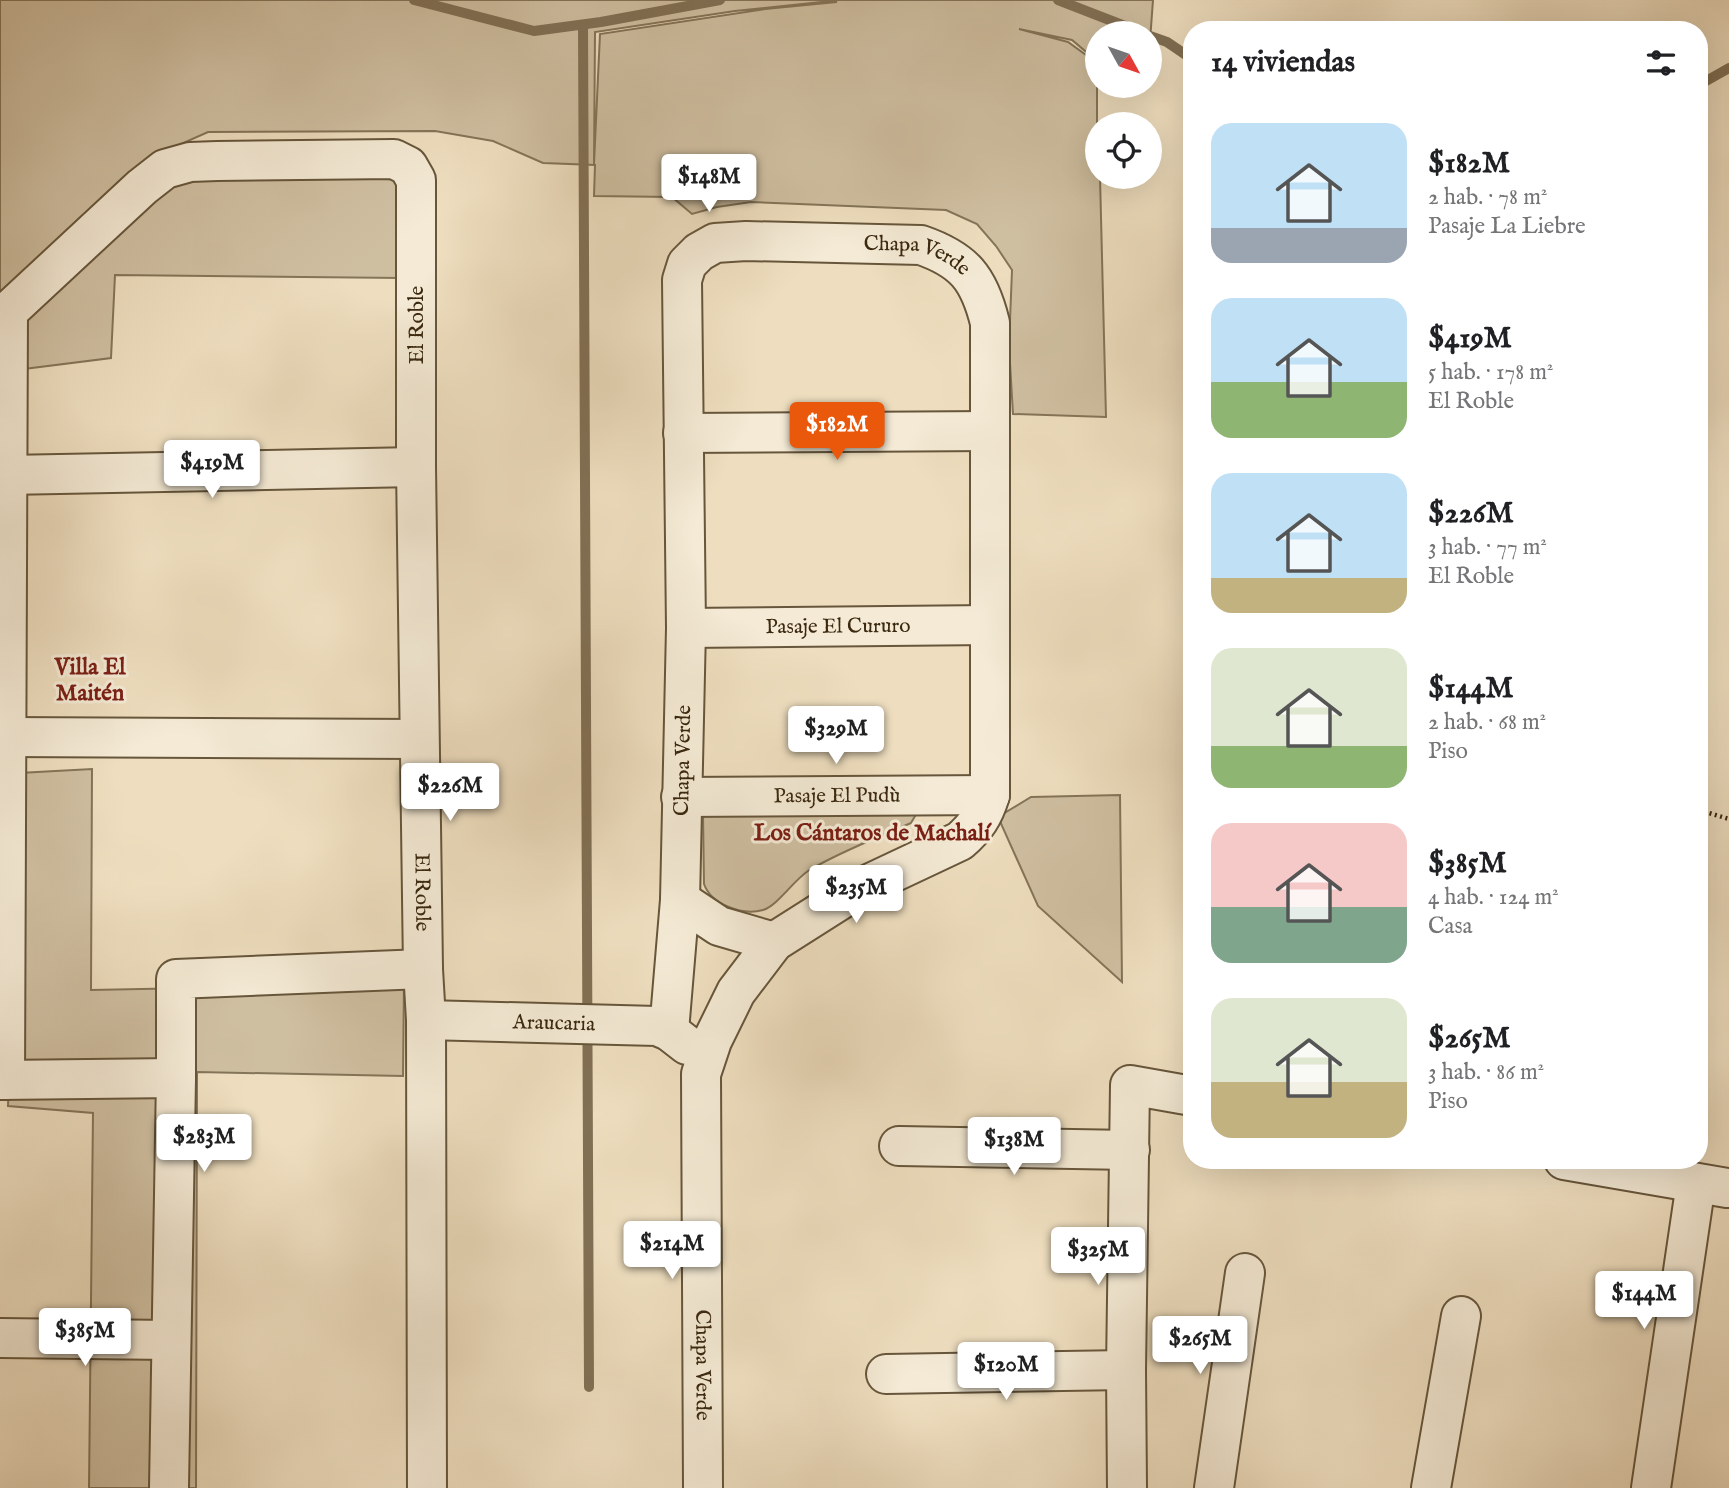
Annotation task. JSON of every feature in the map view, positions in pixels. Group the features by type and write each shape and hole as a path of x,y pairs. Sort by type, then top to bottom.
{"street":[{"name":"El Roble","path":"4,315 142,187 165,169 190,162 394,159 413,171 417,187 416,467 426,1020 428,1488"},
{"name":"Chapa Verde","path":"701,1074 689,1046 674,1034 686,628 682,280 687,264 699,252 715,243 746,241 921,244 943,253 972,277 983,296 989,323 990,795 985,813 960,841 856,890 774,942 731,1001 712,1041 701,1074 703,1488"},
{"path":"4,315 7,475 2,1080 176,1078"},
{"path":"683,433 990,431"},
{"path":"7,475 416,467"},
{"name":"Pasaje El Cururo","path":"686,628 990,625"},
{"path":"6,737 419,739"},
{"name":"Pasaje El Pudù","path":"681,797 990,795"},
{"path":"680,900 719,926 774,942"},
{"path":"169,1488 176,979 423,969"},
{"name":"Araucaria","path":"426,1020 657,1026 674,1034"},
{"path":"1127,1488 1130,1086 1183,1095"},
{"path":"899,1146 1130,1150"},
{"path":"1615,1169 1712,1186 1651,1488"},
{"path":"1214,1488 1245,1273"},
{"path":"1431,1488 1461,1316"},
{"path":"0,1338 171,1339"},
{"path":"886,1374 1126,1370"}],"path":[{"path":"1708,813 1729,819"}],"shaded area":[{"path":"0,0 1153,0 1151,21 1085,21 1085,51 1072,40 1019,29 1068,42 1085,54 1085,98 1097,98 1097,112 1085,112 1085,189 1100,189 1106,417 1013,414 1009,346 1012,270 977,224 946,210 751,202 692,214 672,197 594,196 595,165 543,163 493,141 435,131 208,132 147,159 0,295","holes":["837,2 765,9 600,34 594,164 595,32 735,11"]},
{"path":"186,170 408,180 401,278 115,275 111,358 0,372 0,341"},
{"path":"92,769 91,990 404,984 403,1076 197,1072 196,1488 89,1488 93,1113 8,1106 19,773"},
{"path":"1120,795 1122,982 1038,906 998,817 1031,797"},
{"name":"Los Cántaros de Machalí","path":"912,812 915,816 911,823 845,851 808,871 774,904 763,910 746,911 728,907 713,897 704,884 703,814"}],"waterway":[{"path":"414,0 534,31 601,22 720,0"},
{"path":"1058,0 1112,21"},
{"path":"583,25 589,1387"},
{"path":"1162,40 1183,53"},
{"path":"1708,80 1729,68"}],"district":[{"name":"Villa El Maitén","path":"90,680"},
{"name":"Los Cántaros de Machalí","path":"872,833"}]}
